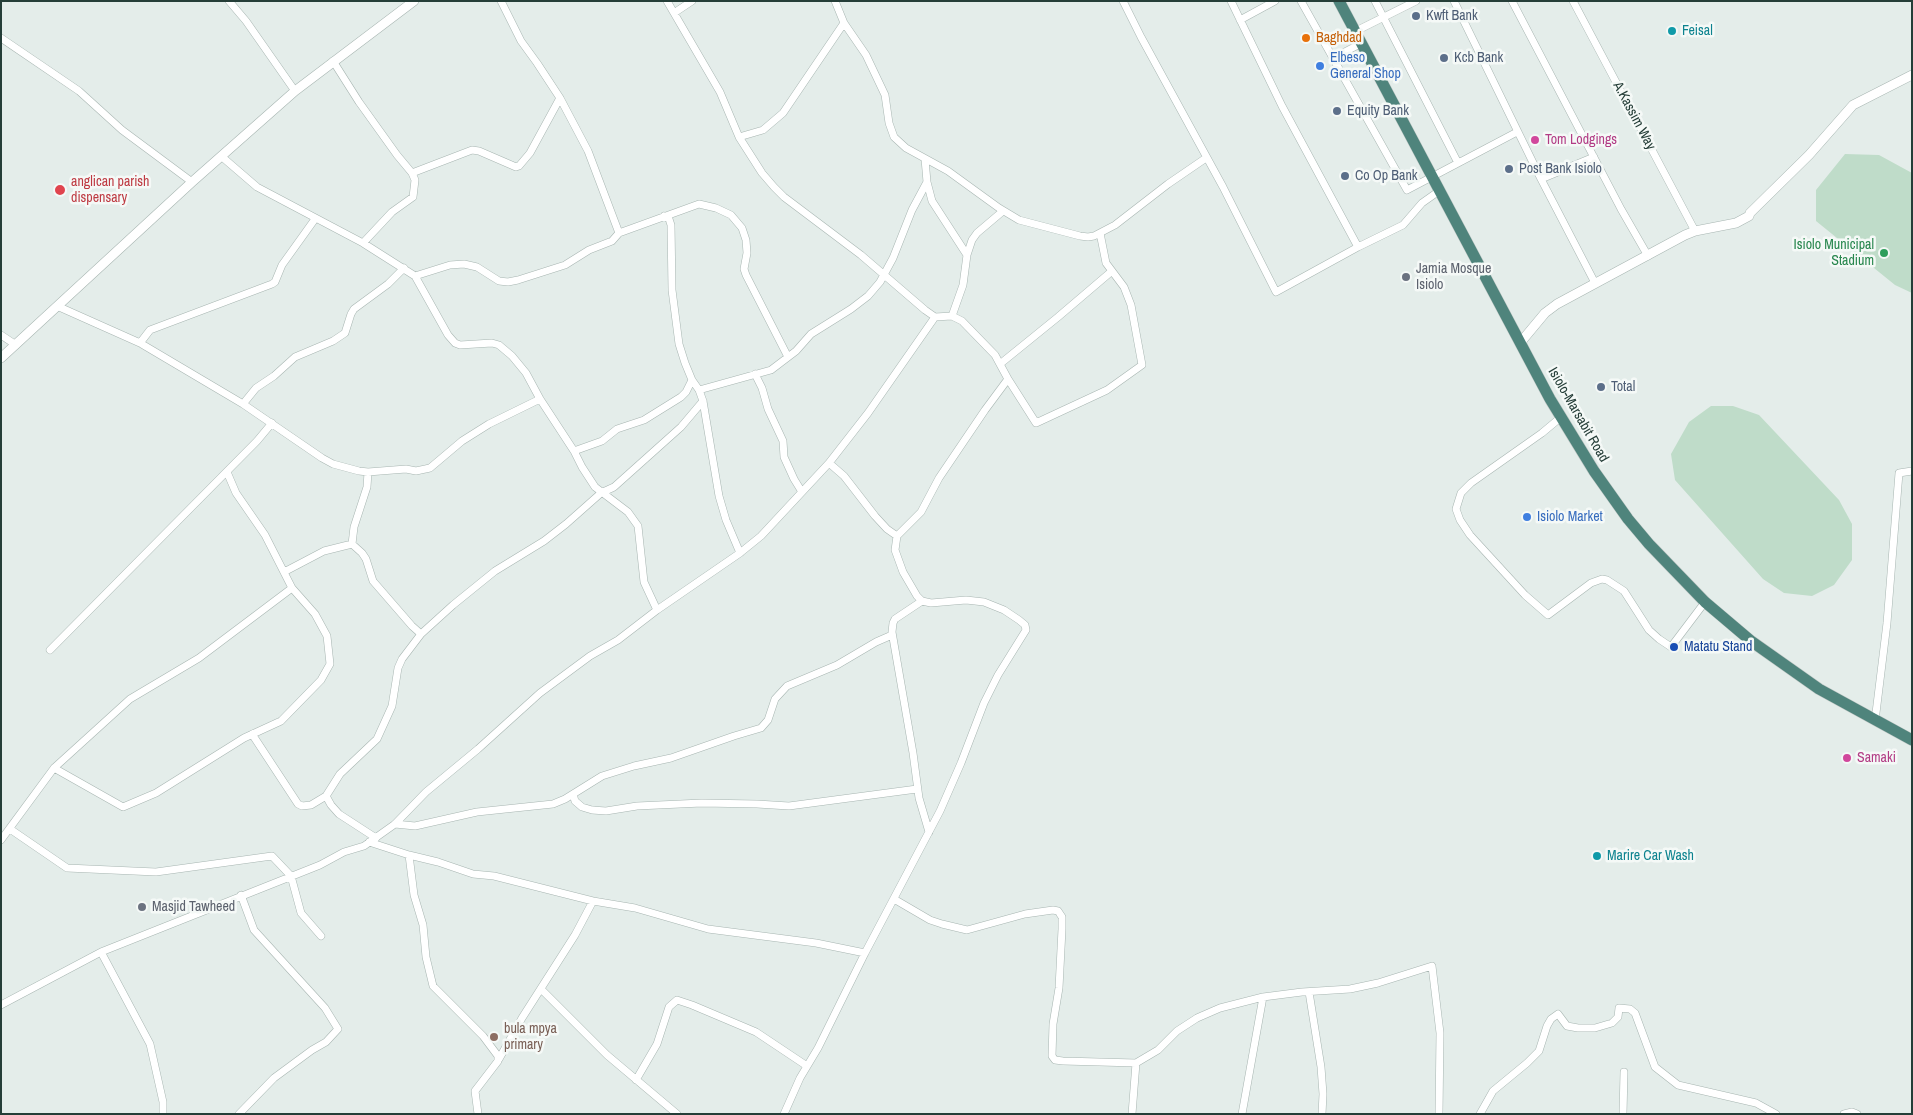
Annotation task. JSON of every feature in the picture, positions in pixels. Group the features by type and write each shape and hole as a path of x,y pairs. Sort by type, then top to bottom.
{"highway":[{"name":"Isiolo-Marsabit Road","path":"1339,1 1560,418 1628,519 1649,544 1705,602 1745,636 1798,675 1875,721 1912,740"}],"street":[{"path":"229,1 246,21 295,91"},
{"path":"1,358 192,182 295,91 414,1"},
{"path":"501,1 520,41 560,98 588,151 619,233"},
{"path":"667,1 720,92 739,136 762,173 784,197 861,255 883,276 935,316 952,316 962,321 995,355 1036,423 1107,390 1142,365 1131,305 1124,287 1106,263 1100,233"},
{"path":"674,13 692,1"},
{"path":"834,1 844,23 866,55 885,95 889,123 894,137 906,148 948,171 1003,211 1025,222 1088,238 1115,225 1168,184 1206,158"},
{"path":"1123,1 1276,292 1358,247 1403,225 1422,203 1439,191"},
{"path":"1231,1 1282,106 1358,247"},
{"path":"1240,20 1275,1"},
{"path":"1301,1 1407,190 1517,132"},
{"path":"1375,1 1458,163"},
{"path":"1356,31 1416,1"},
{"path":"1454,1 1517,132 1596,284"},
{"path":"1512,1 1648,256"},
{"name":"A.Kassim Way","path":"1573,1 1695,231"},
{"path":"739,136 763,130 783,113 844,23"},
{"path":"1,38 80,91 122,130 192,182"},
{"path":"1333,58 1362,43"},
{"path":"333,61 359,102 397,155 412,172 415,180 413,197 392,212 363,244"},
{"path":"1520,343 1553,307 1695,231 1726,226 1749,216 1814,151 1853,105 1912,74"},
{"path":"412,172 472,150 492,156 516,167 519,166 530,153 560,98"},
{"path":"221,156 257,187 363,244 415,276 452,340 460,345 477,343 499,344 512,356 526,373 590,480 601,493 628,512 638,526 644,582 658,610"},
{"path":"1541,179 1594,157"},
{"path":"925,159 927,182 935,206 967,255"},
{"path":"700,390 770,370 796,351 811,334 868,296 880,282 894,258 912,210 927,182"},
{"path":"415,276 450,265 464,264 477,267 499,281 518,280 564,265 589,250 612,241 619,233 699,204 723,210 736,219 742,228 746,240 747,254 744,269 746,275 788,356"},
{"path":"952,316 963,285 967,255 972,240 977,233 1003,211"},
{"path":"664,216 671,222 673,254 672,290 679,344 692,380 700,390 720,496 726,520 740,553"},
{"path":"140,343 150,330 275,282 282,265 315,219"},
{"path":"243,404 256,388 274,376 295,357 333,341 344,333 354,309 388,284 404,268"},
{"path":"1000,364 1058,318 1112,271"},
{"path":"57,306 140,343 243,404 333,464 368,472 398,469 416,471 430,468 462,441 489,424 540,399"},
{"path":"1,1005 101,952 291,876 369,842 395,824 426,792 478,749 540,692 590,656 618,640 740,553 771,526 829,463 868,414 935,316"},
{"path":"1,335 16,344"},
{"path":"755,374 764,394 768,410 783,442 784,456 802,492"},
{"path":"784,1114 865,953 929,832 962,763 990,690 1026,628 1022,622 984,602 966,600 931,603 922,601 911,587 899,565 895,550 897,536 921,512 947,466 1008,379"},
{"path":"574,452 602,441 617,429 644,420 681,397 692,380"},
{"path":"252,734 298,804 302,806 311,805 326,796 340,774 378,738 392,706 398,668 402,659 421,634 452,605 495,571 544,541 601,493 614,487 674,434 703,401"},
{"path":"1560,418 1471,483 1461,494 1456,509 1460,520 1474,539 1532,602 1548,615 1591,583 1602,579 1607,580 1624,592 1649,630 1671,647 1705,602"},
{"path":"50,650 227,472 272,424"},
{"path":"829,463 844,476 887,529 897,536"},
{"path":"1875,721 1887,623 1900,473 1912,471"},
{"path":"54,768 123,807 156,793 252,734 281,721 321,680 330,664 327,636 315,614 292,588 265,535 236,493 227,472"},
{"path":"352,544 354,527 366,487 368,472"},
{"path":"284,572 324,551 352,544"},
{"path":"352,544 366,559 373,581 421,634"},
{"path":"1,840 54,768 130,699 199,658 292,588"},
{"path":"922,601 895,619 892,625 892,635 913,753 917,789 929,832"},
{"path":"395,824 415,826 478,812 552,804 573,794 602,776 634,766 671,758 761,728 768,720 776,698 787,686 837,665 876,642 892,635"},
{"path":"573,794 575,801 582,807 606,811 637,806 702,803 789,806 917,789"},
{"path":"326,796 339,814 376,838"},
{"path":"10,828 67,868 156,872 272,856 291,876 302,913 321,936"},
{"path":"369,842 473,874 494,876 593,901 635,908 708,929 816,943 865,953"},
{"path":"409,855 414,895 423,925 426,957 433,986 483,1036 497,1053 499,1059"},
{"path":"239,1114 274,1078 307,1053 326,1042 338,1029 324,1008 254,930 241,895"},
{"path":"894,898 936,922 967,930 1025,914 1058,911 1062,917 1062,929 1059,988 1053,1024 1052,1056 1055,1060 1062,1061 1136,1063 1158,1050 1178,1031 1197,1018 1220,1008 1263,997 1350,989 1378,983 1432,966 1440,1033 1439,1114"},
{"path":"478,1114 475,1091 499,1059 593,901"},
{"path":"101,952 150,1044 163,1102 163,1114"},
{"path":"541,989 607,1056 677,1114"},
{"path":"1309,992 1323,1080 1322,1114"},
{"path":"1242,1114 1263,997"},
{"path":"636,1080 657,1044 669,1007 677,1000 756,1032 807,1066"},
{"path":"1480,1114 1493,1091 1539,1051 1551,1019 1558,1014 1567,1026 1595,1028 1612,1024 1618,1017 1619,1008 1628,1009 1635,1013 1655,1067 1678,1086 1756,1103 1776,1114"},
{"path":"1132,1114 1136,1063"},
{"path":"1623,1114 1624,1072"},
{"path":"1844,1114 1852,1112 1857,1114"}],"green space":[{"name":"Isiolo Municipal Stadium","path":"1845,154 1879,155 1912,173 1912,293 1895,285 1816,221 1816,190"},
{"path":"1711,406 1733,406 1759,415 1839,500 1852,524 1852,560 1834,585 1812,596 1784,593 1763,579 1675,480 1671,454 1689,422"}],"place":[{"name":"Kwft Bank","path":"1416,16"},
{"name":"Feisal","path":"1672,31"},
{"name":"Baghdad","path":"1306,38"},
{"name":"Kcb Bank","path":"1444,58"},
{"name":"Elbeso General Shop","path":"1320,66"},
{"name":"Equity Bank","path":"1337,111"},
{"name":"Tom Lodgings","path":"1535,140"},
{"name":"Post Bank Isiolo","path":"1509,169"},
{"name":"Co Op Bank","path":"1345,176"},
{"name":"anglican parish dispensary","path":"60,190"},
{"name":"Isiolo Municipal Stadium","path":"1884,253"},
{"name":"Jamia Mosque Isiolo","path":"1406,277"},
{"name":"Total","path":"1601,387"},
{"name":"Isiolo Market","path":"1527,517"},
{"name":"Matatu Stand","path":"1674,647"},
{"name":"Samaki","path":"1847,758"},
{"name":"Marire Car Wash","path":"1597,856"},
{"name":"Masjid Tawheed","path":"142,907"},
{"name":"bula mpya primary","path":"494,1037"}]}
